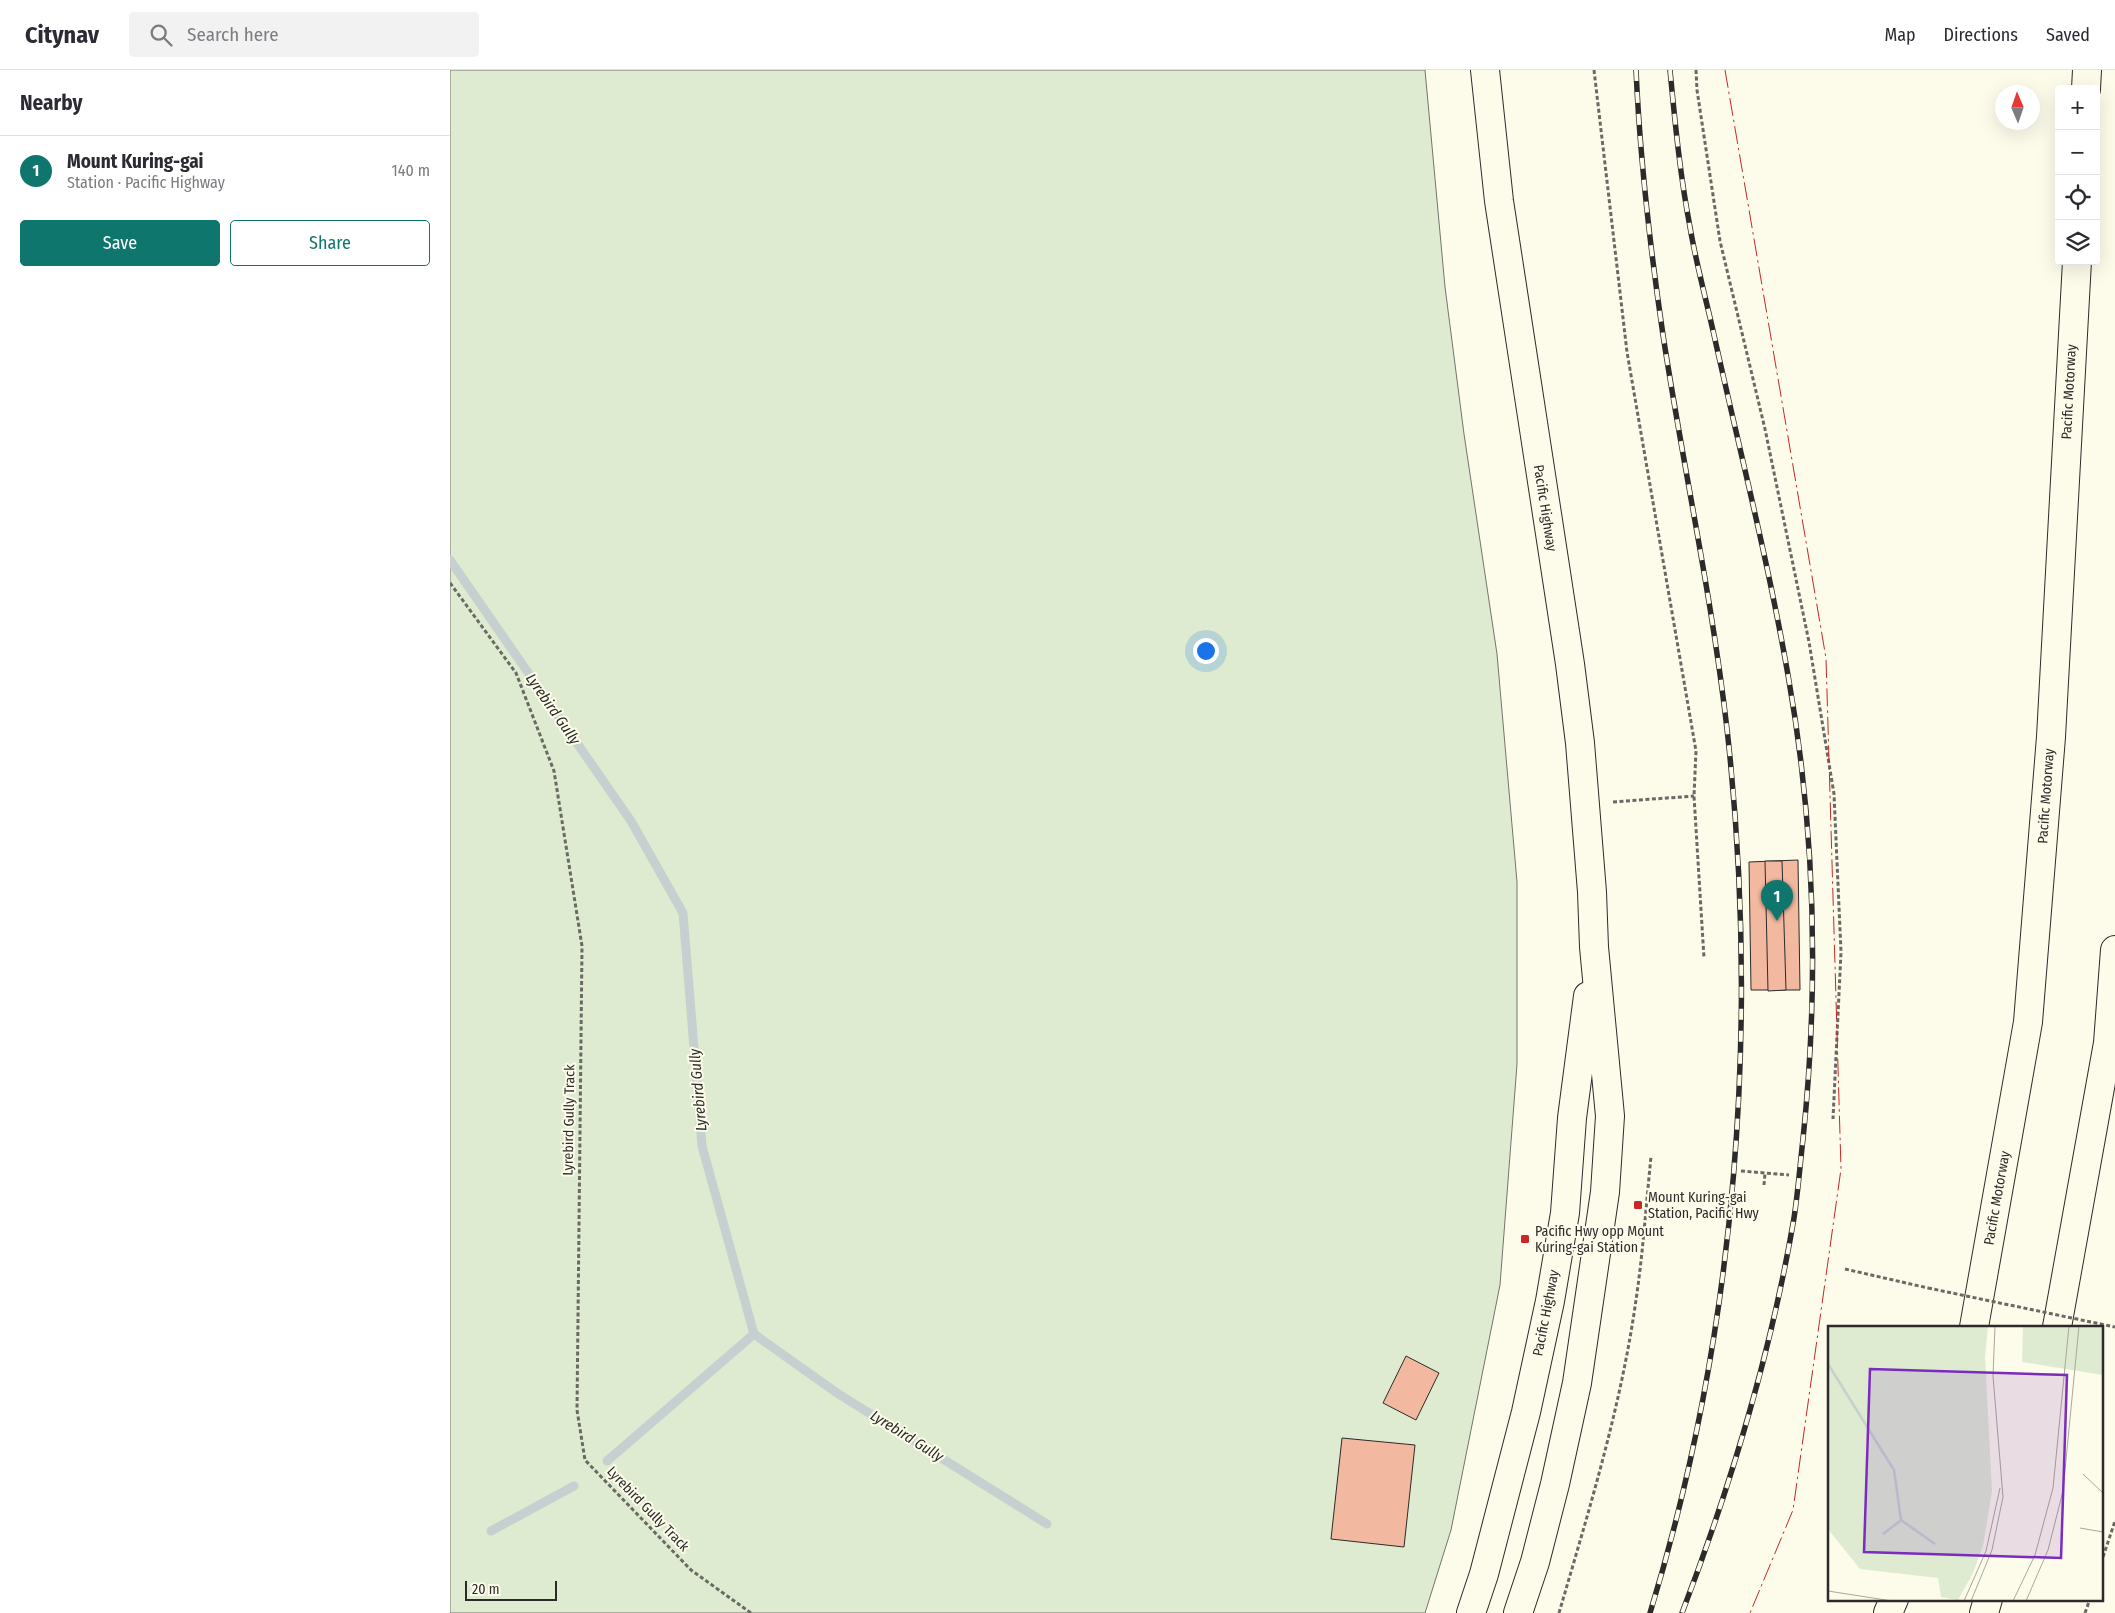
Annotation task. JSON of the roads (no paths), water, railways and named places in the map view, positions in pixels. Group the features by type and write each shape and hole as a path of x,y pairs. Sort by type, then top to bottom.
{"main road":[{"name":"Pacific Highway","path":"1485,70 1499,201 1570,664 1585,804 1594,947 1610,1116 1605,1192 1577,1383 1555,1484 1535,1562 1518,1613"},
{"path":"2086,85 2087,70"},
{"name":"Pacific Motorway","path":"1974,1326 2028,1022 2051,737 2076,265"},
{"name":"Pacific Highway","path":"1471,1613 1484,1574 1526,1412 1550,1301 1565,1214 1572,1118 1594,947"},
{"path":"2057,1326 2108,1043 2115,950"},
{"path":"1888,1613 1894,1600"},
{"path":"1984,1613 1988,1600"}],"waterway":[{"name":"Lyrebird Gully","path":"450,560 631,821 683,913 702,1146 754,1334 837,1393 1047,1524"},
{"path":"607,1461 754,1334"},
{"path":"491,1531 574,1486"}],"railway":[{"path":"1636,70 1643,170 1658,302 1713,630 1727,729 1737,840 1741,952 1740,1063 1734,1175 1721,1286 1703,1397 1680,1506 1650,1613"},
{"path":"1670,70 1686,207 1692,240 1762,547 1788,675 1804,790 1812,907 1811,1023 1808,1081 1795,1208 1785,1268 1774,1319 1748,1418 1717,1516 1682,1613"}],"place":[{"name":"Mount Kuring-gai","path":"1777,921"},
{"name":"Mount Kuring-gai Station, Pacific Hwy","path":"1638,1205"},
{"name":"Pacific Hwy opp Mount Kuring-gai Station","path":"1525,1239"}]}
